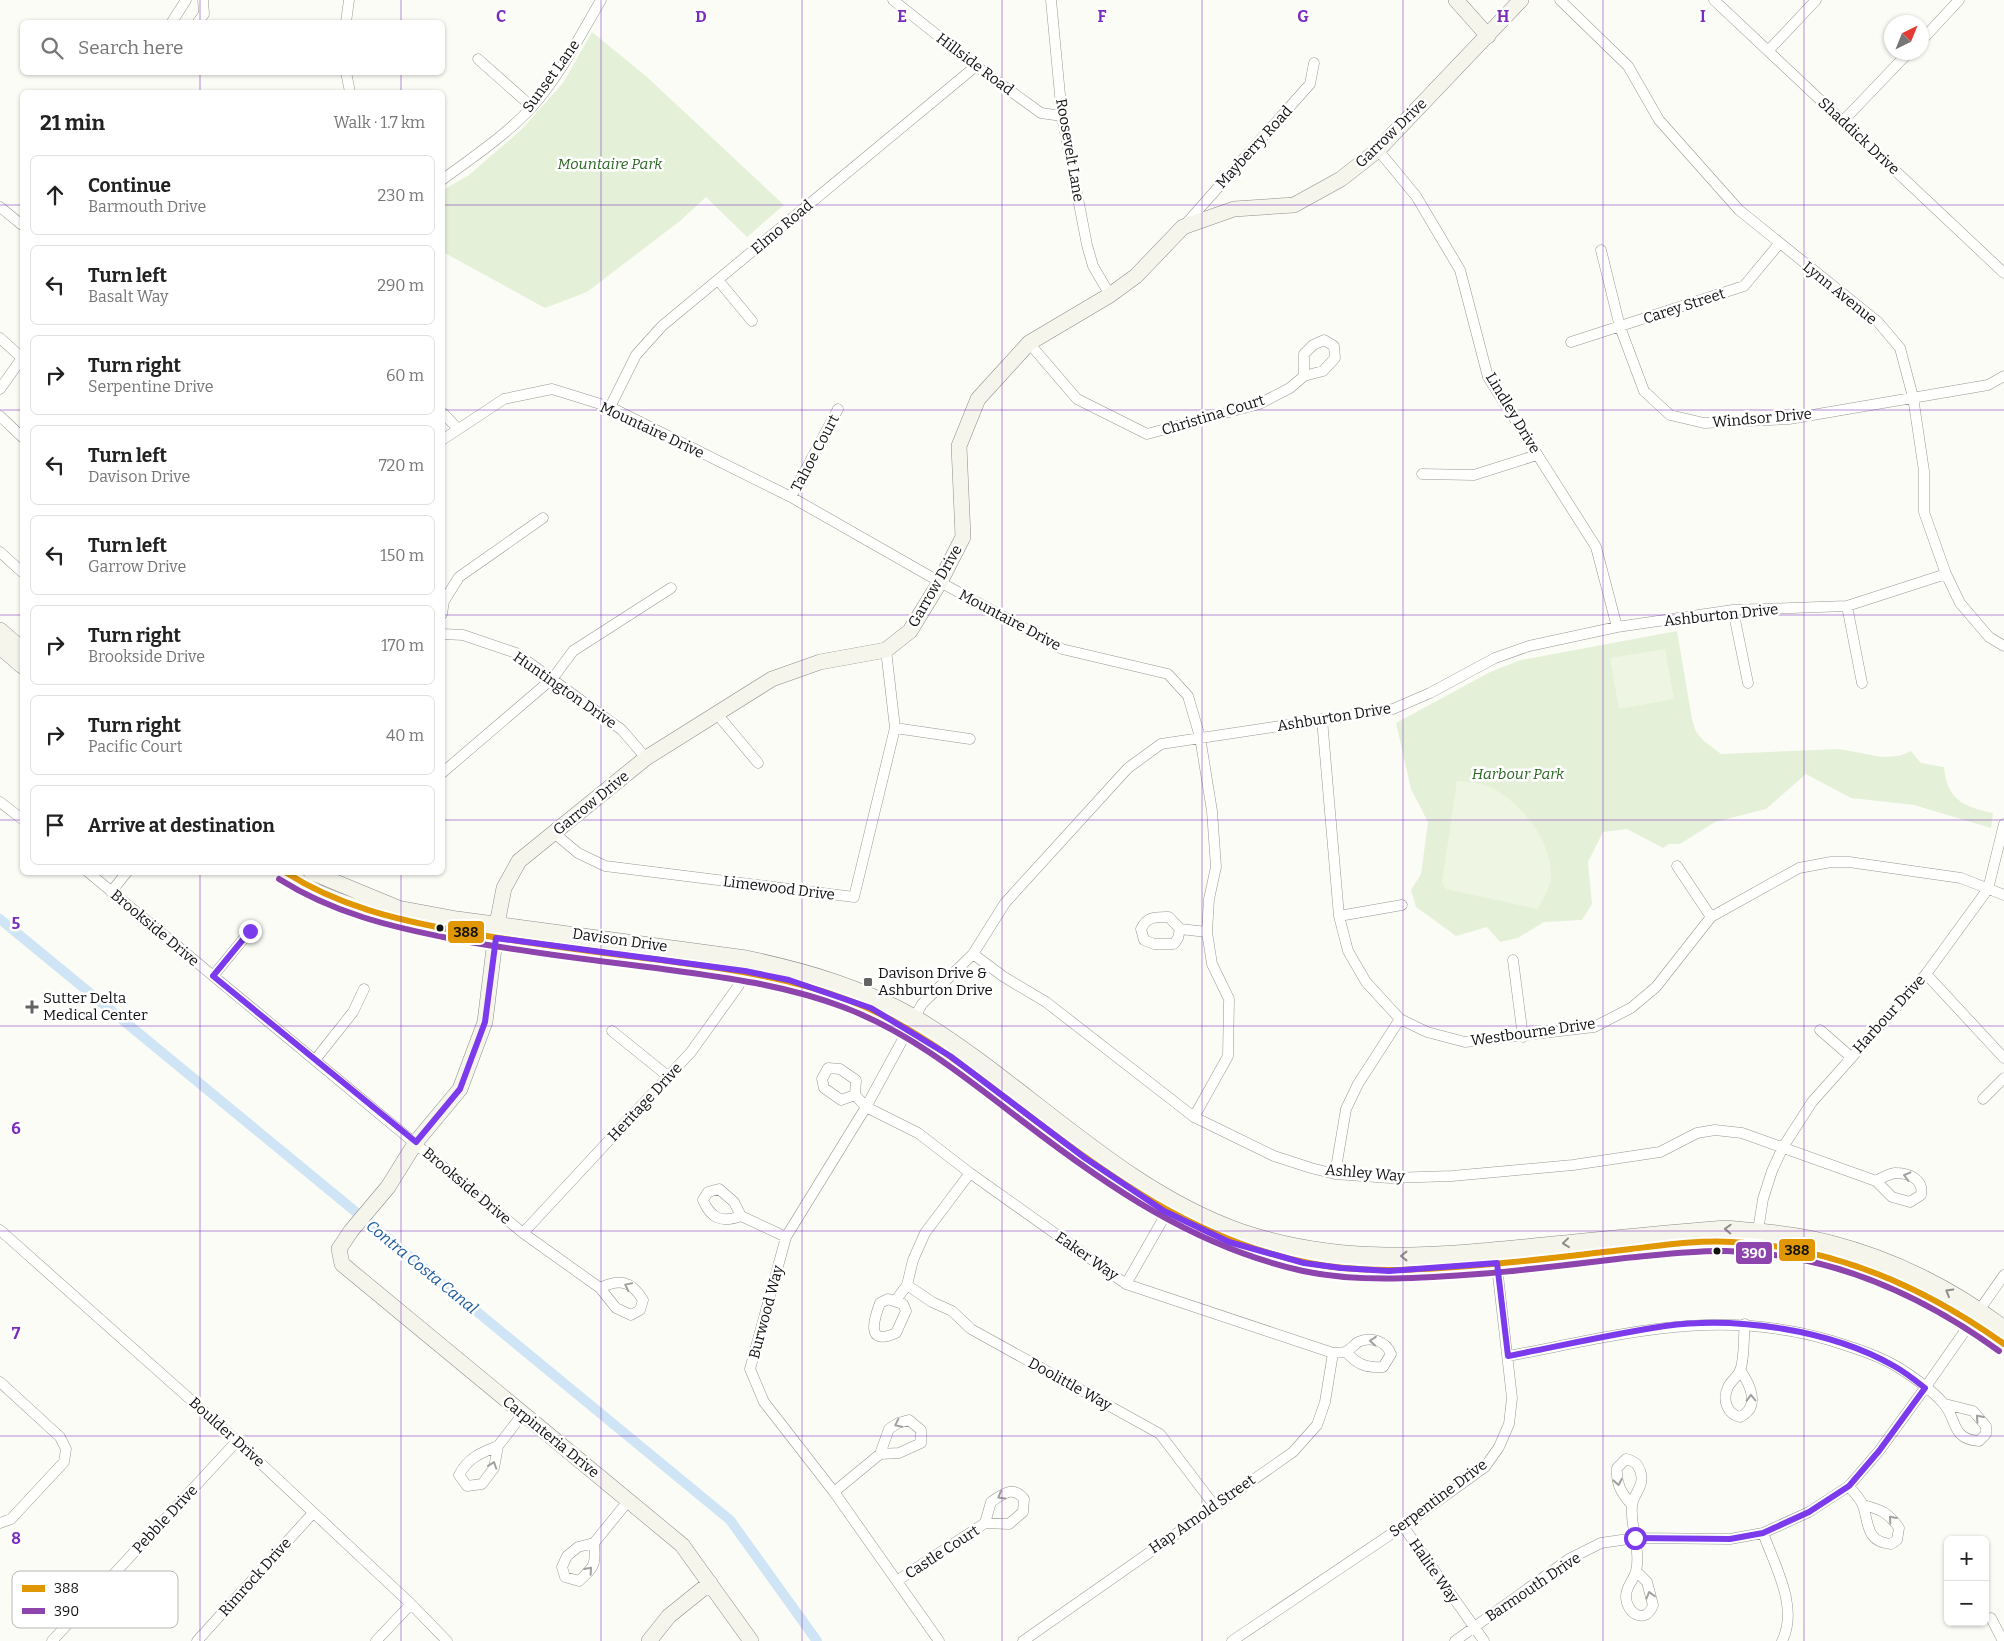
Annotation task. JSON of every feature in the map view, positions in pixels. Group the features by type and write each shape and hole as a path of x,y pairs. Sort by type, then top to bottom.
{"street":[{"path":"173,20 186,0"},
{"path":"200,20 204,14 203,0"},
{"path":"346,20 349,0"},
{"name":"Sunset Lane","path":"445,178 502,134 532,107 567,59 601,0"},
{"name":"Hillside Road","path":"894,0 976,66 1041,113 1062,116"},
{"name":"Roosevelt Lane","path":"1051,0 1062,116 1087,245 1093,266 1110,296"},
{"path":"1456,0 1488,36"},
{"name":"Garrow Drive","path":"339,1249 351,1231 376,1202 416,1142 460,1089 485,1022 496,931 504,888 519,861 646,758 772,679 820,662 886,650 910,631 940,582 963,537 959,446 978,399 1029,343 1110,296 1136,276 1183,227 1234,209 1294,205 1341,179 1378,150 1521,0"},
{"name":"Lynn Avenue","path":"1560,0 1628,66 1659,120 1739,210 1878,322 1900,348 1913,397 1924,471 1924,512 1946,574 1960,604 1989,637 2004,646"},
{"name":"Shaddick Drive","path":"1714,0 2004,272"},
{"path":"1769,50 1816,0"},
{"path":"1929,33 1960,0"},
{"path":"478,59 532,107"},
{"path":"1844,121 1901,60"},
{"name":"Mayberry Road","path":"1183,227 1310,84 1314,63"},
{"name":"Elmo Road","path":"610,407 636,355 662,326 976,66"},
{"path":"347,75 350,90"},
{"name":"Lindley Drive","path":"1378,150 1416,196 1460,270 1488,377 1596,547 1616,627"},
{"path":"0,207 20,223"},
{"name":"Carey Street","path":"1571,342 1744,286 1780,244"},
{"name":"Windsor Drive","path":"1601,250 1620,327 1644,391 1670,415 1704,423 1788,418 1988,385 2004,376"},
{"path":"718,280 752,320"},
{"path":"0,338 20,356"},
{"name":"Christina Court","path":"1029,343 1077,399 1147,434 1259,404 1290,388 1304,376"},
{"path":"0,389 20,361"},
{"name":"Mountaire Drive","path":"445,438 504,399 552,389 610,407 791,497 1062,649 1168,674 1188,696 1200,737 1212,811 1216,867 1208,898 1206,932 1212,964 1229,999 1228,1056 1194,1117"},
{"name":"Tahoe Court","path":"791,497 838,409"},
{"path":"445,415 457,428"},
{"path":"0,416 20,435"},
{"path":"1422,474 1474,475 1537,455"},
{"path":"445,599 459,577 543,518"},
{"path":"0,552 20,570"},
{"name":"Ashburton Drive","path":"912,1024 922,1004 973,954 1004,903 1128,768 1161,744 1393,709 1495,658 1529,646 1616,627 1733,610 1847,606 1946,574"},
{"path":"445,771 553,678 573,651 671,588"},
{"path":"1847,606 1862,683"},
{"path":"1733,610 1748,683"},
{"path":"0,630 20,647"},
{"name":"Huntington Drive","path":"445,634 463,635 516,653 553,678 622,730 646,758"},
{"path":"0,648 20,664"},
{"name":"Limewood Drive","path":"554,832 578,853 605,866 854,897 895,728 886,650"},
{"path":"717,714 758,763"},
{"name":"Westbourne Drive","path":"1322,719 1339,916 1348,951 1361,974 1400,1019 1427,1032 1465,1042 1594,1027 1630,1008 1656,987 1711,917 1799,868 1831,862 1849,862 1961,878 2004,895"},
{"path":"895,728 970,739"},
{"path":"0,802 20,813"},
{"name":"Harbour Drive","path":"1757,1238 1763,1199 1772,1171 1783,1147 1812,1102 1926,974 1988,889 2004,824"},
{"path":"1677,866 1711,917"},
{"name":"Brookside Drive","path":"91,875 416,1142 523,1233 600,1288"},
{"path":"111,892 125,875"},
{"name":"Davison Drive","path":"289,875 322,894 388,918 746,965 871,1008 912,1024 950,1056 1085,1158 1229,1242 1304,1263 1341,1268 1389,1271 1495,1257 1683,1243 1733,1242 1757,1238 1865,1266 2004,1328"},
{"name":"Davison Drive","path":"318,875 398,908 496,931"},
{"path":"1339,916 1402,905"},
{"path":"1180,929 1206,932"},
{"path":"213,976 250,931"},
{"name":"Ashley Way","path":"973,954 1004,977 1046,1002 1194,1117 1274,1156 1335,1174 1390,1178 1443,1176 1573,1165 1660,1152 1697,1133 1715,1130 1742,1133 1876,1181"},
{"path":"1513,960 1523,1036"},
{"name":"Heritage Drive","path":"523,1233 692,1052 739,985 746,965"},
{"path":"1926,974 2004,1058"},
{"path":"315,1060 353,1012 364,989"},
{"path":"1335,1174 1346,1110 1358,1084 1400,1019"},
{"name":"Burwood Way","path":"912,1024 866,1106 786,1237 750,1369 764,1402 834,1492 898,1580 939,1641"},
{"path":"1820,1030 1851,1056"},
{"path":"612,1031 669,1077"},
{"path":"1983,1099 2004,1078"},
{"name":"Eaker Way","path":"855,1095 866,1106 918,1133 970,1173 1126,1284 1333,1353"},
{"path":"896,1300 907,1285 913,1260 926,1233 970,1173"},
{"path":"1126,1284 1162,1221 1168,1205"},
{"path":"741,1216 786,1237"},
{"name":"Boulder Drive","path":"0,1230 237,1441 411,1604 447,1641"},
{"name":"Carpinteria Drive","path":"339,1249 342,1264 522,1415 629,1500 682,1545 751,1641"},
{"name":"Serpentine Drive","path":"1232,1641 1402,1526 1484,1467 1499,1447 1509,1424 1512,1398 1495,1257"},
{"name":"Barmouth Drive","path":"1455,1641 1568,1559 1601,1543 1635,1538 1730,1539 1763,1533 1809,1512 1849,1486 1879,1451 2004,1275"},
{"name":"Doolittle Way","path":"907,1285 932,1302 952,1311 971,1329 1160,1434 1214,1505"},
{"name":"Davison Drive","path":"1976,1314 2004,1344"},
{"path":"1508,1356 1666,1326 1745,1324 1800,1332 1857,1349 1895,1366 1945,1404"},
{"path":"1740,1370 1745,1324"},
{"path":"1333,1353 1346,1352"},
{"name":"Hap Arnold Street","path":"1023,1641 1214,1505 1293,1452 1317,1425 1325,1402 1333,1353"},
{"path":"0,1382 60,1437 66,1449 64,1462 11,1519 0,1523"},
{"path":"498,1446 522,1415"},
{"name":"Pebble Drive","path":"117,1571 237,1441"},
{"path":"834,1492 880,1454"},
{"path":"1849,1486 1863,1505"},
{"path":"594,1542 629,1500"},
{"path":"1632,1505 1636,1571"},
{"name":"Rimrock Drive","path":"196,1641 313,1513"},
{"name":"Castle Court","path":"898,1580 985,1523"},
{"name":"Halite Way","path":"1402,1526 1484,1641"},
{"path":"1763,1533 1786,1599 1789,1618 1782,1641"},
{"path":"650,1641 669,1616 710,1582"},
{"path":"376,1641 411,1604"},
{"path":"1991,1618 2002,1641"},
{"name":"Pebble Drive","path":"52,1641 64,1628"}],"green space":[{"name":"Mountaire Park","path":"592,32 647,77 784,205 747,237 706,197 680,221 587,292 545,308 445,253 445,189 469,175 521,130 563,83"},
{"name":"Harbour Park","path":"1677,631 1692,719 1696,732 1721,754 1839,749 1882,757 1899,756 1911,751 1921,763 1944,767 1949,787 1958,800 1973,808 1993,813 1991,828 1914,805 1851,798 1806,774 1766,809 1715,822 1680,844 1669,844 1663,848 1627,829 1603,832 1588,862 1592,904 1582,920 1544,922 1518,938 1500,942 1487,927 1456,936 1416,907 1411,890 1421,874 1428,822 1411,789 1396,723 1490,672 1521,660"},
{"path":"1665,649 1674,699 1619,709 1610,658"},
{"path":"1457,781 1481,784 1496,791 1509,799 1531,822 1546,849 1550,863 1551,881 1538,909 1446,889 1442,883"}],"waterway":[{"name":"Contra Costa Canal","path":"0,919 730,1520 817,1641"}],"transit line":[{"name":"388","path":"290,875 347,903 413,922 510,940 737,971 782,980 848,1000 872,1010 916,1034 978,1077 1086,1158 1155,1203 1229,1239 1268,1253 1332,1267 1401,1270 1510,1262 1694,1242 1732,1242 1769,1245 1841,1261 1876,1273 1942,1304 2004,1344"},
{"name":"390","path":"279,879 299,891 341,910 407,929 505,948 754,983 799,993 843,1007 868,1017 914,1042 1054,1145 1154,1212 1226,1247 1303,1271 1346,1277 1435,1277 1688,1252 1726,1251 1763,1253 1800,1259 1836,1268 1904,1294 1937,1311 1999,1351"}],"place":[{"name":"Davison Drive & Ashburton Drive","path":"868,982"},
{"name":"Sutter Delta Medical Center","path":"32,1007"}],"route":[{"path":"250,931 213,976 416,1142 460,1089 485,1022 496,938 745,971 789,980 871,1008 950,1056 1085,1158 1164,1211 1229,1242 1304,1263 1341,1268 1389,1271 1497,1263 1508,1356 1666,1326 1745,1324 1800,1332 1857,1349 1895,1366 1925,1388 1879,1451 1849,1486 1809,1512 1763,1533 1730,1539 1635,1538"}]}
